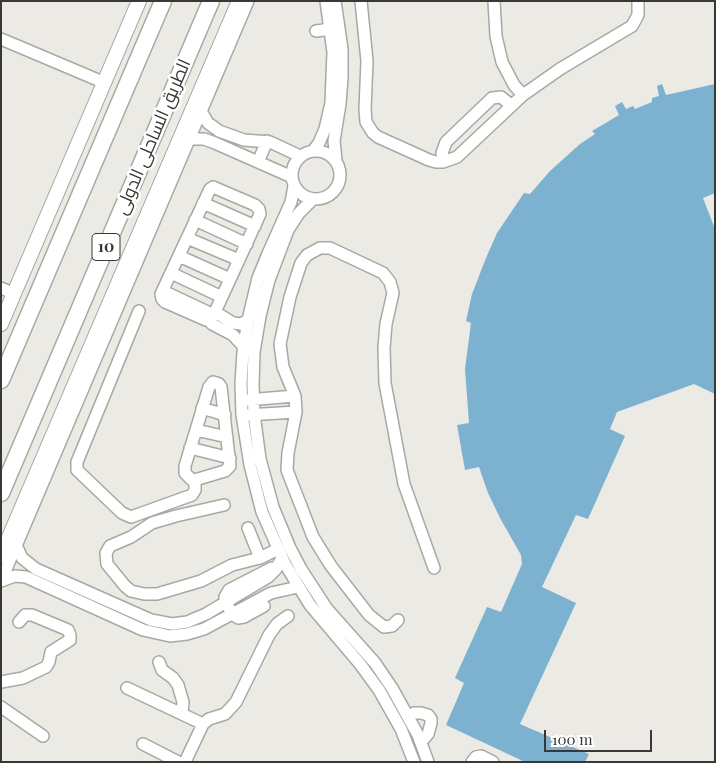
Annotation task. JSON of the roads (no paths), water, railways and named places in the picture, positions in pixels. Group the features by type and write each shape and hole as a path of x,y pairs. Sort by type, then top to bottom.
{"highway":[{"name":"10","path":"1,380 163,1"},
{"name":"الطريق الساحلى الدولى","path":"1,493 210,1"}],"main road":[{"path":"1,307 5,289 132,1"},
{"path":"1,324 138,1"},
{"path":"5,546 15,513 229,1"},
{"path":"15,513 67,414 197,109 239,1"}],"street":[{"path":"248,1 197,109 189,139 67,414 5,546 1,581 15,576 26,577 108,608 172,624 194,620 268,577 281,555"},
{"path":"189,139 210,141 258,162 293,182 302,195 313,199 325,198 331,194 338,184 340,172 330,130 333,78 331,32 326,1"},
{"path":"335,1 340,31 342,68 340,104 330,130 313,150 300,156 293,166 291,202 258,278 244,347 248,400 254,414 268,509 281,555 294,588 323,612 375,664 392,688 408,717 421,742 428,762"},
{"path":"361,1 367,61 365,116 369,128 383,139 429,160 443,162 457,157 523,95 632,26 638,14 638,1"},
{"path":"494,1 496,36 502,62 511,79 523,95"},
{"path":"316,34 324,30 331,32"},
{"path":"1,38 98,80"},
{"path":"443,162 442,153 446,142 492,98 501,97 511,105"},
{"path":"197,109 208,123 219,131 244,140 267,141 300,156"},
{"path":"258,162 267,141"},
{"path":"313,150 326,152 336,160"},
{"path":"212,315 260,214 257,206 216,187 210,189 163,291 212,315 224,324 244,347"},
{"path":"268,509 250,466 242,415 248,400 254,368 256,337 279,252 293,221 313,199"},
{"path":"203,203 255,226"},
{"path":"195,220 246,244"},
{"path":"187,238 239,260"},
{"path":"398,620 392,626 384,627 369,615 331,566 313,536 287,470 288,452 296,412 296,396 286,375 280,354 280,338 295,280 304,259 314,250 330,248 383,273 392,285 392,297 386,324 384,348 385,383 404,484 434,568"},
{"path":"179,256 230,279"},
{"path":"171,273 222,297"},
{"path":"139,310 77,462 77,470 122,514 131,517 192,495 195,492 196,480"},
{"path":"224,324 237,324 248,320"},
{"path":"213,382 218,383 221,387 230,463 225,471 196,480 189,478 184,470 190,448 210,385 213,382"},
{"path":"248,400 296,396"},
{"path":"277,398 278,413"},
{"path":"202,408 224,415"},
{"path":"242,415 296,412"},
{"path":"196,430 227,437"},
{"path":"190,448 230,463 250,466"},
{"path":"224,505 152,523 131,537 110,546 106,554 107,564 128,589 134,592 151,594 193,584 232,565 281,555"},
{"path":"248,528 260,558"},
{"path":"5,546 31,566 108,608 143,630 170,636 196,632 271,593 294,588"},
{"path":"281,555 309,582 323,612 380,690 401,729 414,762"},
{"path":"226,602 232,614"},
{"path":"1,682 23,678 46,667 51,652 70,640 68,630 32,615 25,615 19,622"},
{"path":"185,762 204,724 209,719 225,714 236,702 269,635 277,624 288,616"},
{"path":"159,662 162,670 173,678 180,691 183,702 182,714"},
{"path":"127,688 204,724"},
{"path":"1,707 43,736"},
{"path":"408,717 414,713 421,712 431,718 428,734 421,742"},
{"path":"143,744 178,762"},
{"path":"472,762 481,756 493,762"}],"water":[{"path":"662,84 666,95 715,84 715,193 703,198 715,229 715,394 694,384 617,412 610,429 625,436 588,519 576,515 542,587 576,603 520,724 589,754 585,762 525,762 446,725 464,683 455,678 487,607 501,612 522,564 521,555 488,493 479,467 465,470 457,425 469,423 465,369 471,323 466,321 472,294 497,233 524,193 530,194 550,171 580,144 595,134 592,131 619,115 615,106 622,102 626,109 633,106 635,109 652,102 652,98 659,96 657,86"}]}
